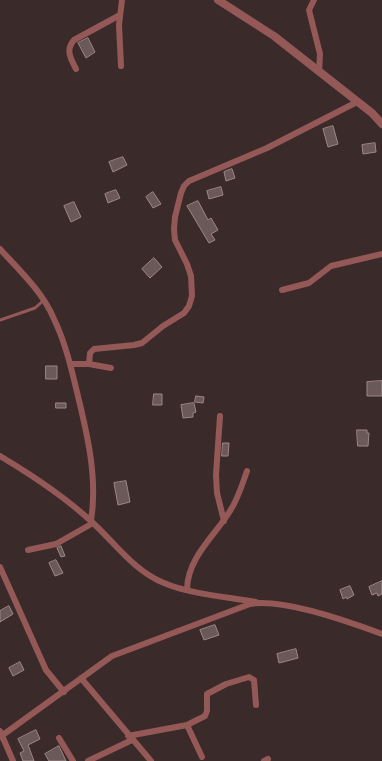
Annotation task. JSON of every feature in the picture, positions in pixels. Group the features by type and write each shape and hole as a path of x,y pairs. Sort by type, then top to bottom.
{"street":[{"path":"121,66 120,16 122,0"},
{"path":"218,0 274,36 357,102 382,124"},
{"path":"314,0 309,10 320,54 319,72"},
{"path":"76,69 69,56 70,44 74,40 120,16"},
{"path":"89,364 90,353 94,349 142,343 163,326 184,313 189,306 192,296 191,276 187,264 175,240 174,229 175,217 184,186 189,181 305,130 357,102"},
{"path":"0,249 33,284 44,300 54,318 70,364 89,450 93,506 92,522"},
{"path":"282,290 309,283 330,266 382,254"},
{"path":"70,364 89,364 110,368"},
{"path":"220,416 216,475 217,493 224,521"},
{"path":"0,456 60,497 92,522 131,560 164,584 260,602 270,602 323,615 382,634"},
{"path":"187,589 189,572 195,558 224,521 238,498 247,471"},
{"path":"28,550 56,544 92,522"},
{"path":"0,567 46,670 64,692"},
{"path":"13,761 1,734 64,692 112,656 250,604 260,602"},
{"path":"88,761 130,738 187,724 205,716 207,711 207,694 213,689 249,677 254,680 256,705"},
{"path":"81,678 150,761"},
{"path":"187,724 202,757"},
{"path":"59,738 73,761"}],"lane":[{"path":"0,320 35,308 44,300"}],"building":[{"path":"88,38 95,52 86,58 78,43"},
{"path":"333,126 338,144 328,147 323,129"},
{"path":"375,143 376,152 363,154 362,145"},
{"path":"123,157 127,165 113,172 109,162"},
{"path":"232,169 235,178 226,181 224,172"},
{"path":"221,187 223,195 209,199 207,191"},
{"path":"116,190 120,198 108,203 105,194"},
{"path":"153,192 161,204 153,208 146,197"},
{"path":"198,201 208,220 211,218 218,230 211,234 215,240 209,243 187,206"},
{"path":"74,202 81,217 71,222 64,206"},
{"path":"154,258 162,267 150,278 142,269"},
{"path":"46,366 57,366 57,379 46,379"},
{"path":"382,381 382,396 367,396 367,382"},
{"path":"154,394 162,394 162,405 153,405"},
{"path":"196,396 204,397 203,403 195,402"},
{"path":"56,403 66,403 66,408 56,408"},
{"path":"194,403 196,412 193,413 193,417 183,418 181,405"},
{"path":"357,430 367,430 367,433 369,433 368,446 358,446"},
{"path":"223,443 229,443 228,456 222,456"},
{"path":"126,481 130,502 118,505 114,483"},
{"path":"61,546 65,556 61,557 57,548"},
{"path":"56,560 63,573 55,576 49,563"},
{"path":"382,581 382,594 378,596 377,593 372,595 369,587"},
{"path":"350,586 354,595 347,599 346,597 343,599 340,590"},
{"path":"9,606 13,614 0,622 0,611"},
{"path":"215,625 219,635 204,640 200,630"},
{"path":"296,649 298,658 279,663 277,654"},
{"path":"20,662 24,670 13,676 9,668"},
{"path":"36,730 40,739 28,745 34,761 23,761 20,753 24,751 18,739"},
{"path":"59,746 66,761 49,761 45,754"}]}
